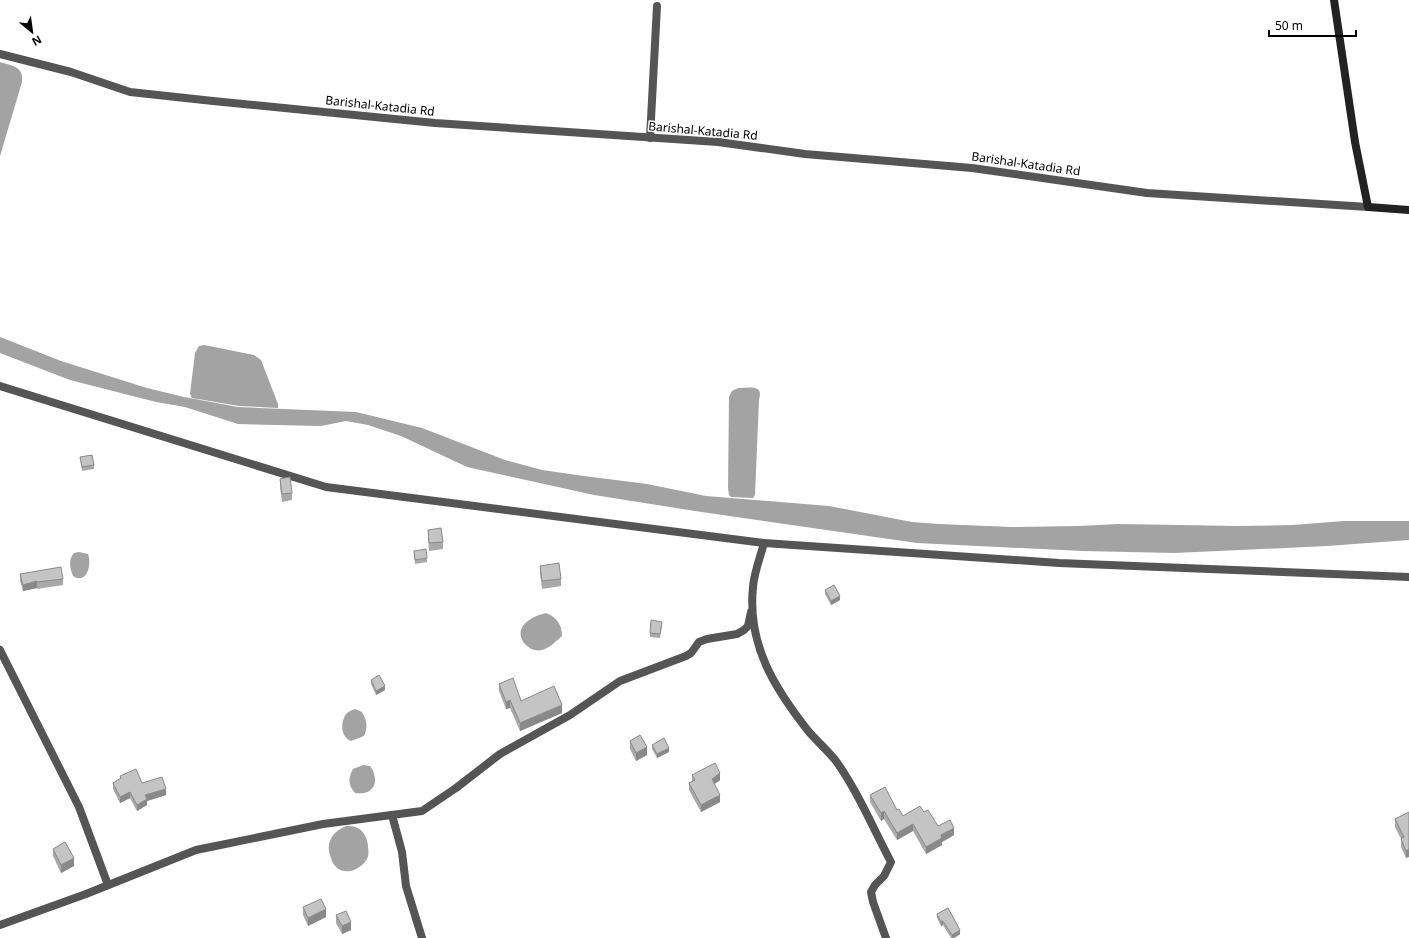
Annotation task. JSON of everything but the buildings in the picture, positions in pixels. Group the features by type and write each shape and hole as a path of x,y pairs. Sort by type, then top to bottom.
{"main road":[{"path":"1334,0 1355,142 1368,207"},
{"name":"Barishal-Katadia Rd","path":"1368,207 1409,210"}],"street":[{"path":"650,138 657,6"},
{"name":"Barishal-Katadia Rd","path":"0,54 71,72 130,92 213,102 435,123 718,142 805,154 972,168 1147,193 1368,207"},
{"path":"0,386 326,486 764,544 1059,563 1409,577"},
{"path":"0,925 108,885 196,850 323,824 422,811 456,788 500,754 570,716 620,681 686,656 691,653 699,642 707,639 737,634 744,630 748,626 751,612 753,586 764,544"},
{"path":"751,612 754,630 766,666 778,689 792,711 813,737 834,759 847,778 891,862 884,876 875,885 871,892 886,938"},
{"path":"0,650 79,806 108,885"},
{"path":"392,815 402,852 406,886 422,938"}],"shaded area":[{"path":"0,62 13,66 19,70 22,77 22,82 0,156"},
{"path":"0,337 61,361 147,388 184,397 238,407 356,412 422,428 505,460 542,470 647,484 706,496 829,506 912,522 1011,527 1118,524 1238,526 1293,525 1344,521 1409,521 1409,540 1327,546 1175,553 1082,551 917,543 594,495 467,467 401,436 368,425 346,421 321,426 238,424 185,407 156,402 70,380 0,353"},
{"path":"204,345 254,355 261,360 278,404 278,408 239,406 192,398 190,394 195,353 199,346"},
{"path":"738,388 754,388 759,391 760,395 755,495 753,498 731,497 729,495 728,488 729,397 732,391"},
{"path":"79,552 88,554 89,558 89,568 85,576 82,578 73,576 70,567 72,555"},
{"path":"546,613 556,619 561,628 562,636 548,648 534,650 523,642 521,638 521,630 525,623"},
{"path":"355,709 362,712 366,721 366,730 364,736 351,741 345,736 342,724 347,713"},
{"path":"363,765 370,766 373,771 375,777 374,786 367,792 355,793 350,784 350,775 353,769"},
{"path":"346,826 355,827 361,830 366,836 368,845 368,857 366,861 355,870 350,871 337,868 334,865 329,853 329,843 331,839 337,831"}]}
